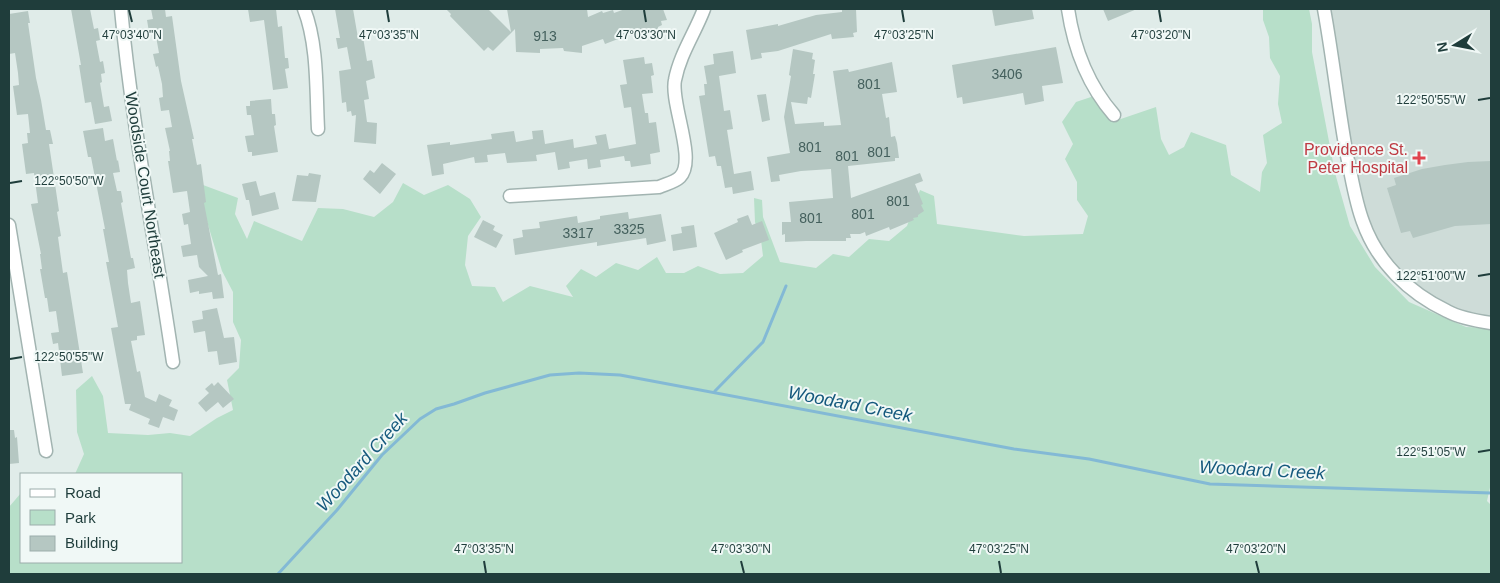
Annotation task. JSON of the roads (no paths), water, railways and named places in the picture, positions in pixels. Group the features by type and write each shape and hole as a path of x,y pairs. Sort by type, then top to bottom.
{"street":[{"name":"Woodside Court Northeast","path":"121,9 132,104 160,267 173,362"},
{"path":"304,9 308,19 315,65 318,129"},
{"path":"510,196 659,187 673,182 681,176 686,163 674,82 679,62 704,9"},
{"path":"1068,9 1071,28 1081,63 1096,91 1114,115"},
{"path":"1324,9 1339,114 1356,197 1363,224 1374,246 1387,266 1408,287 1448,312 1491,323"},
{"path":"9,225 46,451"}],"waterway":[{"path":"715,391 763,342 786,286"},
{"name":"Woodard Creek","path":"278,574 337,510 382,455 420,419 436,409 485,393 550,375 579,373 620,375 1014,449 1089,459 1210,484 1491,493"}],"place":[{"name":"Providence St. Peter Hospital","path":"1419,158"}]}
